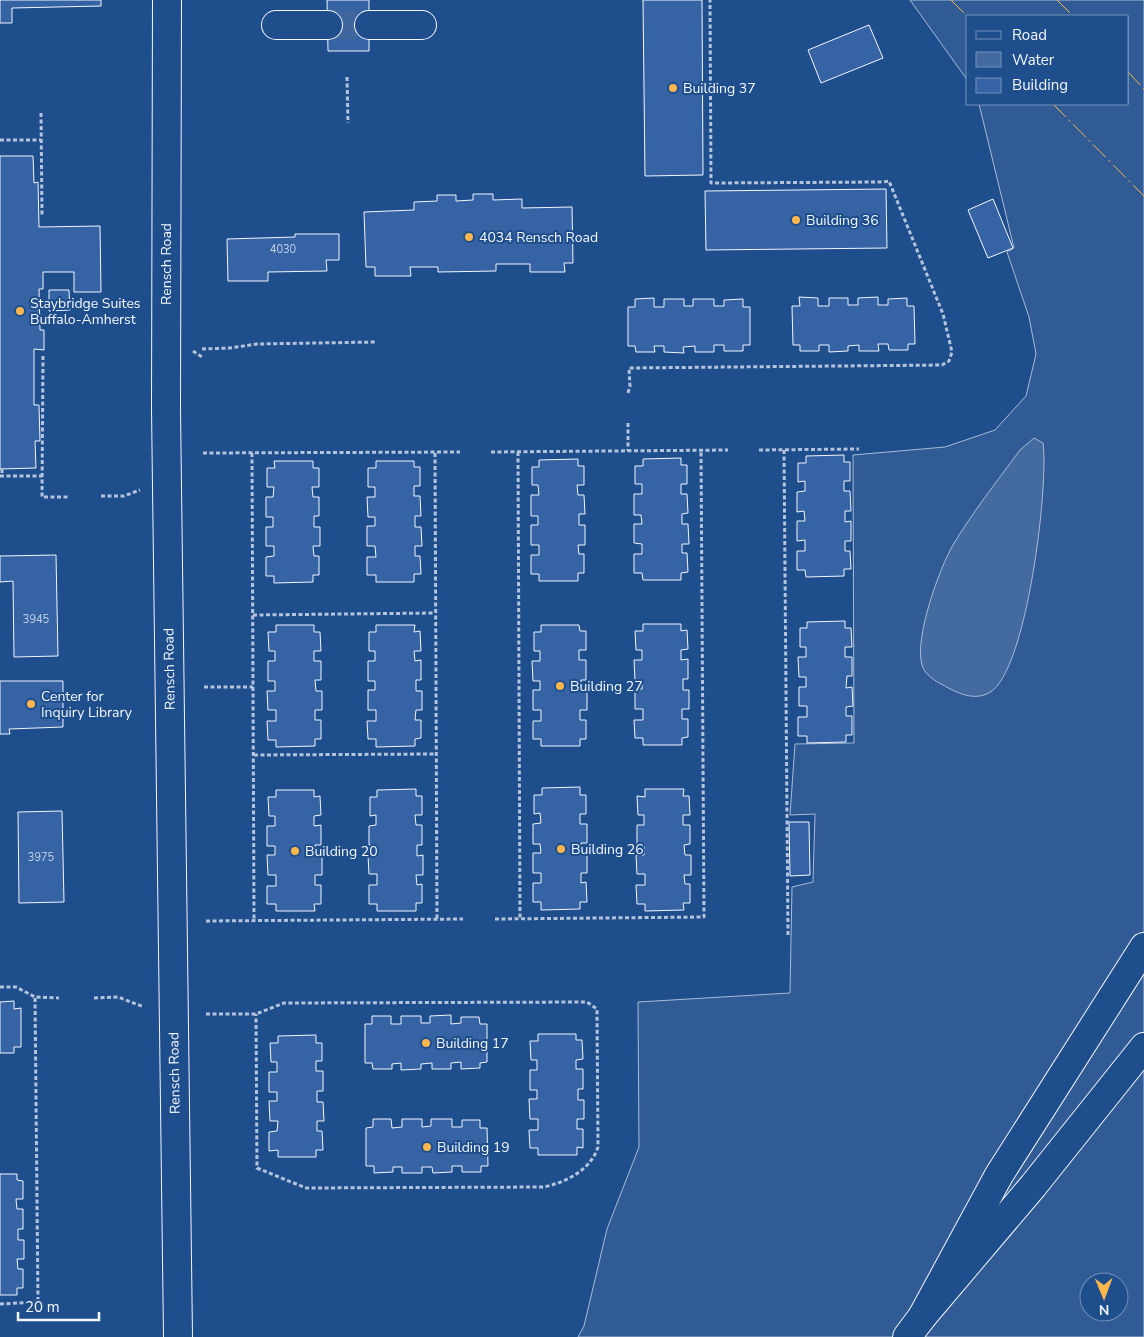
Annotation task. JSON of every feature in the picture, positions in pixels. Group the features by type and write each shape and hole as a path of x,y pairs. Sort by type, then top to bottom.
{"main road":[{"name":"Rensch Road","path":"167,0 166,409 178,1337"},
{"path":"276,26 328,25"},
{"path":"369,25 422,25"},
{"path":"915,1327 999,1174 1144,947"},
{"path":"915,1327 1033,1186 1144,1047"}],"path":[{"path":"628,393 630,386 629,368 942,365 947,363 952,356 943,314 889,181 711,183 710,0"},
{"path":"347,77 348,123"},
{"path":"41,113 42,217"},
{"path":"0,140 42,140"},
{"path":"202,349 230,348 257,344 376,342"},
{"path":"43,356 42,497 69,497"},
{"path":"628,423 628,451"},
{"path":"759,450 859,449"},
{"path":"495,918 704,917 701,450"},
{"path":"491,452 728,450"},
{"path":"784,450 788,935"},
{"path":"203,454 460,452"},
{"path":"518,452 520,918"},
{"path":"435,453 437,919"},
{"path":"252,454 254,921"},
{"path":"2,469 1,476 42,476"},
{"path":"101,496 124,496 140,490"},
{"path":"253,615 436,613"},
{"path":"204,687 253,687"},
{"path":"254,754 436,754"},
{"path":"206,921 463,919"},
{"path":"0,987 16,987 35,997 59,998"},
{"path":"0,1304 38,1302 35,997"},
{"path":"94,998 118,997 144,1007"},
{"path":"206,1014 256,1014 284,1003 587,1002 598,1009 598,1147 596,1154 570,1179 543,1187 306,1188 257,1168 256,1014"}],"shaded area":[{"path":"910,0 1144,0 1144,1337 578,1337 584,1326 607,1229 639,1147 638,1002 790,993 792,887 813,882 815,814 790,815 795,744 854,743 853,455 945,447 995,430 1026,396 1036,354 1029,317 1007,252 1014,248 979,105 1129,105 1129,15 966,15 966,78"}],"water":[{"path":"1034,438 1043,443 1044,465 1039,535 1033,576 1024,616 1014,651 1002,678 989,693 977,696 965,695 937,681 927,674 923,668 920,653 929,604 947,556 960,533 1020,450"}],"building":[{"path":"0,0 101,0 101,6 12,8 12,23 0,23"},
{"path":"327,0 369,0 369,51 328,51"},
{"name":"Building 37","path":"643,0 702,0 703,175 645,176"},
{"path":"869,25 883,58 821,83 808,50"},
{"name":"Staybridge Suites Buffalo-Amherst","path":"0,156 33,156 34,183 38,182 39,227 100,226 101,292 74,292 74,272 43,272 43,289 39,289 40,330 44,330 44,350 34,349 34,405 39,405 40,441 35,441 36,468 0,469"},
{"name":"Building 36","path":"886,189 887,248 706,250 705,191"},
{"name":"4034 Rensch Road","path":"473,194 493,194 493,200 522,199 522,208 572,207 573,263 564,263 565,272 530,272 530,264 496,264 496,271 438,272 438,267 410,267 411,276 375,276 375,267 366,267 364,212 414,210 414,202 437,201 437,195 456,195 456,201 473,200"},
{"path":"993,199 1013,248 988,258 968,210"},
{"path":"295,234 339,234 339,260 326,260 327,271 268,272 268,281 228,281 227,239 295,237"},
{"path":"49,290 69,290 70,310 49,311"},
{"path":"799,297 818,298 818,306 829,306 829,298 848,298 848,305 858,305 858,298 878,297 878,305 888,305 888,299 907,298 907,306 914,306 915,344 908,344 908,350 889,350 888,344 878,344 879,351 859,351 859,345 848,346 848,351 829,352 829,345 819,345 819,351 800,351 800,345 793,345 792,306 800,306"},
{"path":"654,298 654,307 664,307 664,299 684,299 684,306 693,306 693,299 714,299 714,306 724,306 724,300 743,299 743,307 750,307 750,345 743,345 743,351 724,351 724,345 714,345 714,352 695,352 695,346 683,347 684,353 664,352 664,346 654,346 655,352 636,352 635,346 628,346 628,307 635,307 635,299"},
{"path":"844,455 844,462 850,462 850,481 844,481 844,491 850,491 851,511 845,511 845,522 851,521 851,541 845,541 845,551 850,551 851,569 844,569 844,576 806,577 805,570 797,570 797,551 805,551 805,540 797,541 797,521 805,521 804,511 797,512 797,492 805,491 805,481 798,482 798,463 806,463 806,456"},
{"path":"681,458 681,465 687,465 687,484 681,484 681,494 687,494 688,513 682,514 682,524 688,524 689,544 682,544 682,553 687,553 688,572 681,573 681,580 643,580 642,573 634,573 634,554 642,554 642,544 634,543 634,524 642,524 641,515 634,515 634,494 642,494 642,484 635,484 635,466 643,466 643,459"},
{"path":"578,459 578,466 584,466 584,485 577,485 578,495 584,495 585,514 579,514 579,525 585,525 585,545 578,545 579,554 584,554 584,573 578,573 578,581 539,581 539,574 531,574 531,555 539,555 539,545 531,545 531,525 538,525 538,516 531,516 531,495 539,495 538,485 532,485 532,467 539,467 539,460"},
{"path":"274,461 313,461 313,468 319,468 319,487 312,487 313,497 319,497 319,516 314,516 314,527 320,527 320,546 313,546 314,556 319,556 319,575 313,575 313,582 274,583 274,576 266,576 266,557 274,556 274,546 266,546 266,527 273,527 273,517 266,517 266,497 273,497 274,487 267,487 267,468 275,468"},
{"path":"376,461 414,461 414,467 420,467 420,486 414,486 414,496 420,496 421,516 415,516 415,527 421,527 422,546 415,546 415,556 420,556 421,574 414,574 414,582 376,582 376,575 367,575 367,557 376,557 375,546 367,546 367,526 375,526 375,517 368,517 367,497 375,497 375,487 368,487 368,468 376,468"},
{"path":"56,555 58,656 14,657 13,581 0,582 0,556"},
{"path":"845,621 845,628 851,628 852,647 845,647 845,657 852,657 852,676 847,676 846,688 852,687 853,706 846,707 846,716 852,716 852,735 846,735 846,742 807,743 807,736 798,736 798,717 807,717 807,706 799,706 799,687 806,687 806,677 799,677 798,657 806,657 806,647 800,647 800,628 807,628 807,622"},
{"path":"643,624 681,624 681,631 687,630 688,649 681,650 681,660 688,659 688,679 683,679 683,690 689,690 689,709 682,709 682,719 688,719 688,737 682,738 682,745 643,745 643,738 635,738 634,720 643,720 643,709 635,709 635,689 642,689 642,680 635,680 634,660 642,660 642,650 636,650 635,631 643,631"},
{"path":"276,625 314,625 314,632 320,632 321,651 314,651 314,661 321,661 321,680 315,680 316,691 322,691 322,710 315,710 315,720 321,720 321,739 315,739 315,746 276,747 276,740 268,740 267,721 276,721 276,710 268,710 267,691 275,691 275,681 268,681 268,661 275,661 275,651 269,651 268,632 276,632"},
{"path":"376,625 415,625 414,632 420,631 421,651 414,651 415,661 421,660 421,680 416,680 416,691 422,691 422,710 416,710 415,720 421,720 421,738 415,739 415,746 376,747 376,739 368,739 367,721 376,721 376,710 368,710 368,690 375,690 375,681 368,681 368,661 375,661 375,651 369,651 369,632 376,632"},
{"name":"Building 27","path":"541,625 579,625 580,631 586,631 586,650 579,650 579,660 586,660 586,680 581,680 581,691 587,691 587,710 580,710 580,720 586,720 586,739 580,739 580,746 541,746 541,739 533,739 533,721 541,721 541,710 533,710 533,690 540,690 540,681 533,681 532,661 540,661 540,651 534,651 534,632 541,632"},
{"name":"Center for Inquiry Library","path":"0,681 63,681 63,727 9,729 10,734 0,734"},
{"name":"Building 26","path":"580,787 580,795 586,795 586,814 580,814 580,824 587,824 587,843 581,843 581,854 587,854 587,873 581,873 581,883 586,882 587,902 580,902 580,909 541,910 541,902 533,902 533,883 541,883 541,873 533,873 533,853 541,853 540,844 533,844 533,824 541,823 540,813 534,814 534,795 542,795 542,788"},
{"path":"416,789 416,796 422,796 422,815 415,815 416,825 422,825 422,845 417,845 417,856 423,855 423,875 416,875 417,885 422,884 422,903 416,903 416,911 377,911 377,904 369,904 369,885 377,885 377,874 369,874 368,855 376,855 376,846 369,845 369,826 376,825 376,815 370,816 370,797 377,797 377,790"},
{"path":"645,789 684,789 683,796 689,796 690,815 683,815 683,825 690,825 690,844 684,845 685,855 691,855 691,875 684,875 685,884 690,884 690,903 683,903 684,910 645,911 645,904 637,904 636,885 645,885 645,874 637,874 636,855 644,855 644,845 637,845 637,825 644,825 644,815 638,815 637,796 645,797"},
{"name":"Building 20","path":"276,790 314,790 314,797 320,796 321,815 314,816 314,826 321,825 321,845 315,845 316,856 322,856 322,875 315,875 315,885 321,885 321,904 314,904 315,911 276,911 276,904 267,904 267,886 276,886 276,875 268,875 267,855 275,855 275,846 267,846 267,826 275,826 275,816 269,816 268,797 276,797"},
{"path":"62,811 64,902 19,903 18,812"},
{"path":"789,822 809,822 810,875 790,876"},
{"path":"14,1001 14,1009 21,1008 21,1047 14,1047 14,1053 0,1053 0,1002"},
{"name":"Building 17","path":"451,1015 451,1024 461,1023 461,1017 479,1017 480,1024 487,1024 487,1062 480,1063 480,1068 461,1069 461,1062 451,1063 451,1069 432,1069 432,1063 421,1064 421,1069 401,1070 401,1063 392,1064 392,1069 373,1069 372,1063 365,1063 365,1024 372,1024 372,1016 391,1016 391,1024 401,1024 401,1016 421,1016 421,1023 430,1023 430,1016"},
{"path":"538,1034 576,1034 576,1040 582,1040 583,1059 576,1060 576,1069 583,1069 583,1089 578,1089 578,1100 584,1100 584,1119 577,1119 577,1129 583,1129 583,1148 577,1147 577,1155 538,1155 538,1148 530,1148 529,1130 538,1130 538,1119 530,1119 529,1099 537,1099 537,1090 530,1090 530,1070 537,1070 537,1060 531,1060 530,1041 538,1041"},
{"path":"316,1035 316,1043 322,1043 322,1061 316,1061 316,1071 323,1071 323,1091 317,1091 317,1102 323,1102 324,1121 317,1121 317,1131 322,1131 323,1150 316,1150 316,1157 278,1157 278,1150 269,1151 269,1132 277,1131 278,1121 270,1121 269,1101 277,1101 277,1092 269,1092 269,1072 277,1072 277,1062 271,1062 270,1043 278,1043 278,1036"},
{"name":"Building 19","path":"373,1119 391,1119 392,1128 402,1127 402,1119 422,1119 422,1127 431,1126 431,1119 452,1119 452,1127 462,1127 462,1120 480,1120 480,1128 487,1128 488,1166 481,1166 481,1172 462,1172 462,1166 452,1166 452,1172 433,1173 432,1167 422,1167 422,1173 402,1173 402,1167 393,1167 393,1172 374,1173 374,1166 366,1166 366,1128 373,1127"},
{"path":"0,1174 17,1174 17,1180 23,1181 23,1199 16,1199 17,1209 23,1209 23,1229 18,1229 18,1240 24,1240 24,1259 17,1259 18,1269 23,1269 23,1288 17,1288 17,1295 0,1295"}],"tunnel":[{"path":"328,25 369,25"}],"power":[{"path":"951,0 966,15"},
{"path":"1057,0 1072,15"},
{"path":"1129,73 1144,89"},
{"path":"1054,105 1144,196"}],"place":[{"name":"Building 37","path":"673,88"},
{"name":"Building 36","path":"796,220"},
{"name":"4034 Rensch Road","path":"469,237"},
{"name":"Staybridge Suites Buffalo-Amherst","path":"20,311"},
{"name":"Building 27","path":"560,686"},
{"name":"Center for Inquiry Library","path":"31,704"},
{"name":"Building 26","path":"561,849"},
{"name":"Building 20","path":"295,851"},
{"name":"Building 17","path":"426,1043"},
{"name":"Building 19","path":"427,1147"}]}
